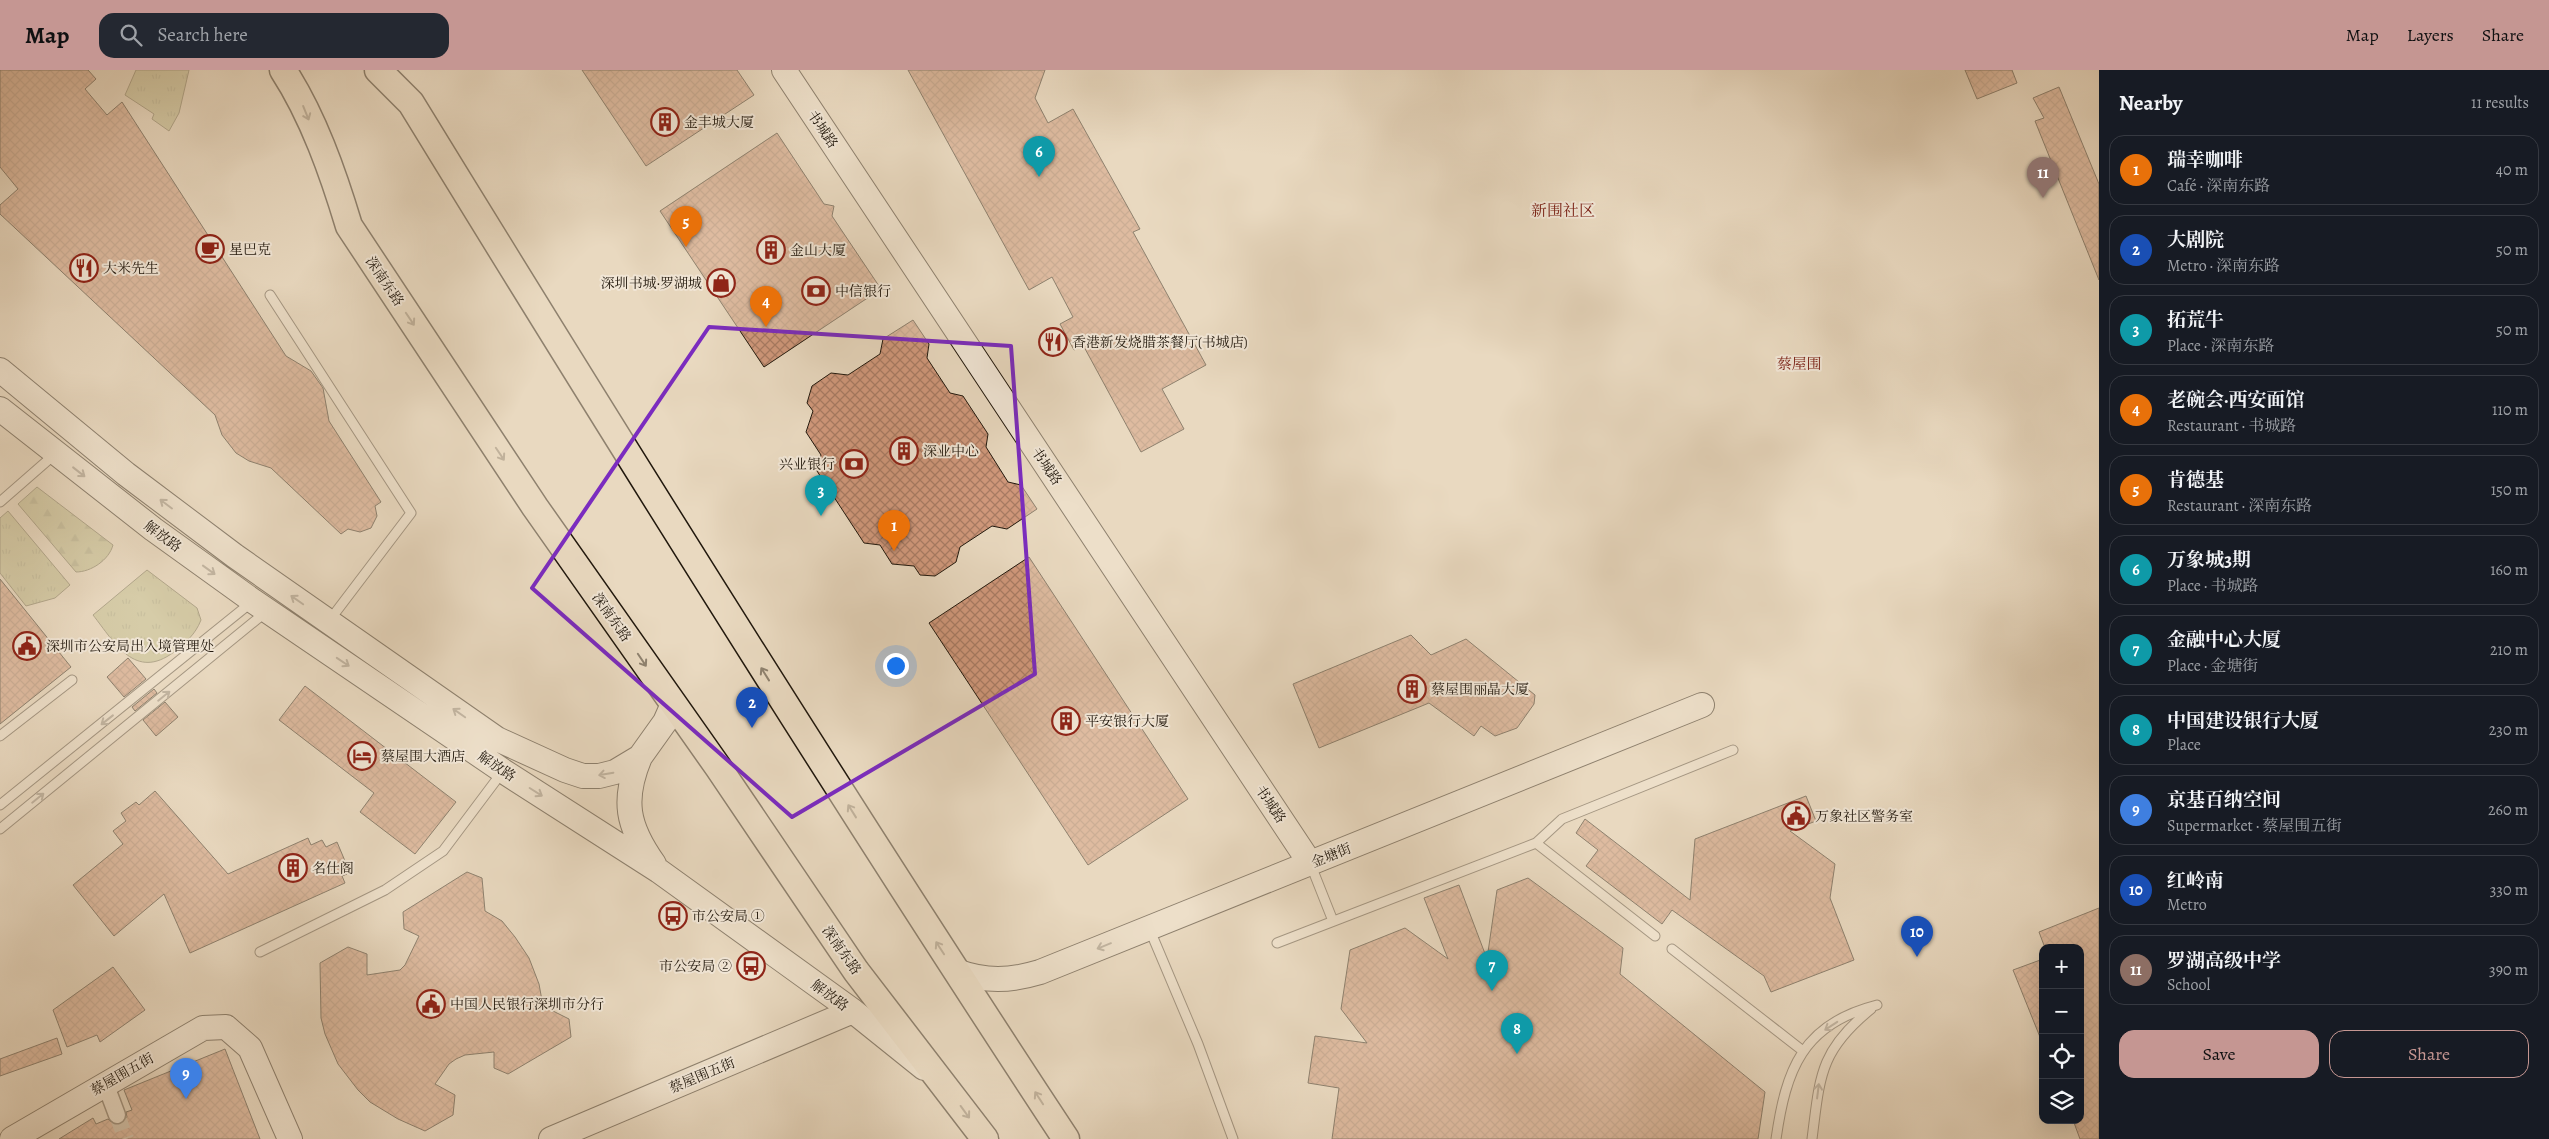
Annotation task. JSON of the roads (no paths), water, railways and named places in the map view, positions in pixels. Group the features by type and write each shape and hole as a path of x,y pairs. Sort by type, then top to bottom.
{"main road":[{"name":"深南东路","path":"283,70 298,94 340,196 349,226 535,507 718,767 856,971 984,1139"},
{"path":"378,70 411,104 654,498 956,972 1066,1139"}],"street":[{"name":"书城路","path":"784,70 1310,863"},
{"name":"解放路","path":"0,370 126,474 234,556 497,739 565,770 583,776 599,776 614,772 640,757 665,722 673,704"},
{"name":"解放路","path":"0,409 153,529 260,606 503,771 659,871 853,1011 945,1086"},
{"name":"金塘街","path":"956,972 989,980 1024,977 1702,705"},
{"path":"640,757 632,775 628,810 633,829 643,849 659,871"},
{"name":"蔡屋围五街","path":"551,1139 853,1011"},
{"name":"蔡屋围五街","path":"12,1139 104,1083 202,1028 226,1027 250,1048 290,1139"},
{"path":"104,1083 117,1115"}],"lane":[{"path":"270,295 411,513 329,622"},
{"path":"0,502 56,454"},
{"path":"0,805 260,606"},
{"path":"0,829 260,606"},
{"path":"0,736 72,680"},
{"path":"1277,943 1536,843 1562,819 1733,750"},
{"path":"260,952 385,890 443,851 503,771"},
{"path":"1536,843 1655,936"},
{"path":"1310,863 1333,921"},
{"path":"1149,928 1198,1044 1233,1139"},
{"path":"1672,949 1803,1051"},
{"path":"1776,1139 1786,1084 1803,1051 1834,1023 1853,1013 1876,1006 1846,1031 1826,1060 1820,1078 1812,1139"}],"tunnel":[{"path":"117,1115 126,1139"}],"place":[{"name":"金丰城大厦","path":"665,122"},
{"name":"万象城3期","path":"1039,177"},
{"name":"罗湖高级中学","path":"2043,198"},
{"name":"肯德基","path":"686,247"},
{"name":"星巴克","path":"210,249"},
{"name":"金山大厦","path":"771,250"},
{"name":"大米先生","path":"84,268"},
{"name":"深圳书城·罗湖城","path":"721,283"},
{"name":"中信银行","path":"816,291"},
{"name":"老碗会·西安面馆","path":"766,327"},
{"name":"香港新发烧腊茶餐厅(书城店)","path":"1053,342"},
{"name":"深业中心","path":"904,451"},
{"name":"兴业银行","path":"854,464"},
{"name":"拓荒牛","path":"821,516"},
{"name":"瑞幸咖啡","path":"894,551"},
{"name":"深圳市公安局出入境管理处","path":"27,646"},
{"name":"蔡屋围丽晶大厦","path":"1412,689"},
{"name":"平安银行大厦","path":"1066,721"},
{"name":"大剧院","path":"752,728"},
{"name":"蔡屋围大酒店","path":"362,756"},
{"name":"万象社区警务室","path":"1796,816"},
{"name":"名仕阁","path":"293,868"},
{"name":"市公安局 ①","path":"673,916"},
{"name":"红岭南","path":"1917,957"},
{"name":"市公安局 ②","path":"751,966"},
{"name":"金融中心大厦","path":"1492,991"},
{"name":"中国人民银行深圳市分行","path":"431,1004"},
{"name":"中国建设银行大厦","path":"1517,1054"},
{"name":"京基百纳空间","path":"186,1099"}],"district":[{"name":"新围社区","path":"1563,210"},
{"name":"蔡屋围","path":"1799,364"}]}
